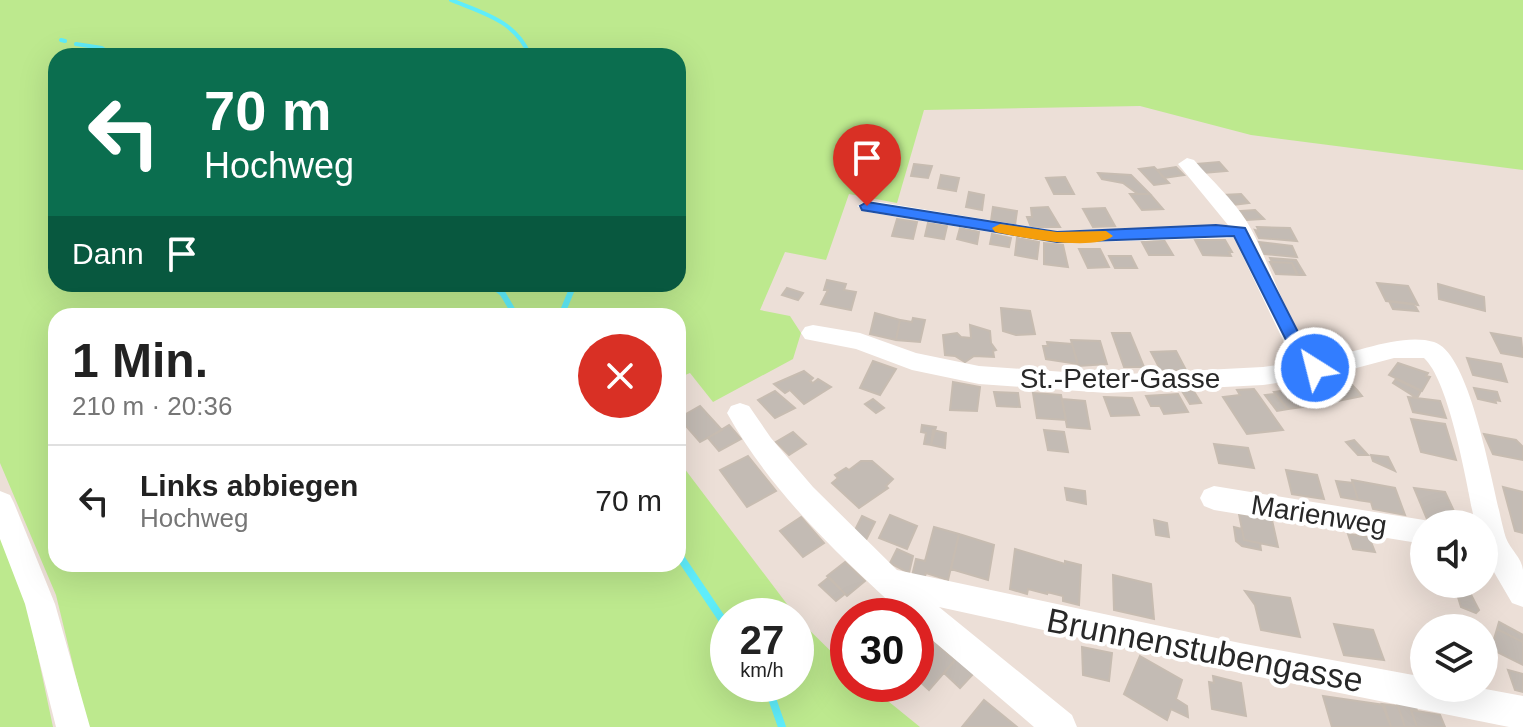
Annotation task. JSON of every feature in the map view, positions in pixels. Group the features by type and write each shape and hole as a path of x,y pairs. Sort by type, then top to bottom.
{"street":[{"path":"1187,164 1237,222 1291,336 1302,356 1315,368"},
{"path":"867,206 1057,237 1216,230 1240,232"},
{"name":"St.-Peter-Gasse","path":"813,333 860,341 937,367 1046,381 1107,384 1263,376 1394,350 1430,349 1444,362 1449,373 1478,472 1484,510"},
{"path":"740,413 754,439 846,543 1060,727"},
{"name":"Marienweg","path":"1214,498 1410,530"},
{"path":"0,503 40,604 73,727"},
{"path":"1498,556 1523,593"},
{"name":"Brunnenstubengasse","path":"888,582 1195,649 1523,713"}],"green space":[{"path":"0,0 1523,0 1523,170 1251,135 1140,106 924,110 897,203 849,194 826,260 785,252 760,310 790,316 801,333 793,359 713,402 690,373 686,375 686,308 48,308 48,572 686,572 686,471 782,598 710,598 710,702 814,702 814,635 830,650 830,702 889,702 920,727 88,727 56,595 0,463"},
{"path":"0,520 18,562 53,727 0,727"}],"building":[{"path":"1219,162 1227,171 1203,173 1195,164"},
{"path":"914,164 932,166 928,178 911,176"},
{"path":"1154,167 1169,183 1154,185 1139,169"},
{"path":"1176,167 1184,175 1164,178 1157,170"},
{"path":"1098,173 1131,175 1150,194 1138,194 1123,183 1102,179"},
{"path":"941,175 959,178 956,191 938,188"},
{"path":"1065,177 1074,194 1054,194 1046,178"},
{"path":"969,192 984,195 982,210 966,207"},
{"path":"1130,194 1150,194 1163,209 1142,210"},
{"path":"1241,194 1249,203 1233,205 1224,195"},
{"path":"993,207 1017,211 1015,225 991,221"},
{"path":"1048,207 1060,227 1031,227 1027,217 1032,217 1031,208"},
{"path":"1105,208 1115,226 1093,227 1083,209"},
{"path":"1255,210 1264,219 1247,220 1239,211"},
{"path":"897,219 917,222 913,239 892,236"},
{"path":"928,223 947,226 944,239 925,236"},
{"path":"1257,227 1290,228 1297,241 1259,238 1255,230 1259,231"},
{"path":"960,228 979,232 977,244 957,239"},
{"path":"992,234 1011,238 1009,247 990,244"},
{"path":"1017,238 1039,242 1037,259 1015,255"},
{"path":"1164,240 1173,255 1149,255 1142,242"},
{"path":"1195,240 1225,240 1231,256 1203,255"},
{"path":"1259,242 1292,246 1297,257 1264,254 1257,245 1261,246"},
{"path":"1044,243 1063,245 1068,267 1044,264"},
{"path":"1079,249 1100,249 1109,267 1088,268"},
{"path":"1109,256 1131,256 1137,268 1115,268"},
{"path":"1270,258 1296,260 1305,275 1297,275 1292,263 1272,262"},
{"path":"1270,262 1292,263 1298,275 1276,274"},
{"path":"827,280 846,284 844,290 856,292 851,310 821,304 828,290 824,290"},
{"path":"1377,283 1408,286 1418,305 1386,301"},
{"path":"1438,284 1484,297 1485,311 1439,299"},
{"path":"787,288 803,293 798,300 782,295"},
{"path":"1389,301 1414,304 1418,311 1393,309"},
{"path":"1001,308 1030,311 1035,334 1016,335 1003,331"},
{"path":"875,313 900,320 896,340 870,334"},
{"path":"913,318 925,320 920,342 896,340 900,320 912,322"},
{"path":"970,325 990,331 991,343 996,350 993,351 994,357 974,356 965,362 945,355 943,335 957,333 961,337 971,338"},
{"path":"1112,333 1130,333 1144,367 1124,367"},
{"path":"1491,333 1521,338 1523,357 1501,353"},
{"path":"1071,340 1100,341 1107,364 1078,366"},
{"path":"1047,342 1072,344 1078,364 1046,359 1043,346 1048,346"},
{"path":"1176,351 1186,370 1161,371 1151,352"},
{"path":"1467,358 1501,364 1507,382 1473,375"},
{"path":"873,361 896,369 880,395 860,388"},
{"path":"1398,363 1428,373 1426,376 1430,377 1422,391 1389,375"},
{"path":"804,371 813,378 810,381 813,383 818,379 831,387 804,404 790,390 785,393 774,384"},
{"path":"1345,378 1362,396 1338,401 1321,382"},
{"path":"1396,379 1421,391 1417,398 1393,383"},
{"path":"953,382 980,387 977,411 950,410"},
{"path":"1302,388 1311,406 1288,409 1274,392"},
{"path":"1474,388 1497,392 1500,401 1478,399"},
{"path":"1254,389 1283,430 1247,434 1223,397 1240,395 1237,390"},
{"path":"1193,390 1201,403 1190,404 1182,391"},
{"path":"775,391 795,408 775,418 758,400"},
{"path":"994,392 1018,393 1020,407 997,406"},
{"path":"1033,393 1061,395 1066,420 1037,418"},
{"path":"1178,394 1188,412 1164,414 1160,406 1151,406 1146,396"},
{"path":"1275,394 1288,409 1277,411 1265,395"},
{"path":"1104,397 1132,398 1139,415 1111,416"},
{"path":"1408,397 1440,401 1446,418 1413,412"},
{"path":"873,399 884,408 876,413 865,404"},
{"path":"1062,399 1085,401 1090,429 1067,427"},
{"path":"700,406 722,430 700,442 686,426 686,414"},
{"path":"1411,419 1445,424 1456,460 1421,452"},
{"path":"729,425 741,439 719,451 708,438"},
{"path":"922,425 936,427 931,445 924,444 926,433 921,432"},
{"path":"933,430 946,433 945,448 931,445"},
{"path":"1044,430 1064,432 1068,452 1048,450"},
{"path":"793,432 806,444 789,455 776,442"},
{"path":"1484,434 1516,440 1523,447 1523,460 1493,454"},
{"path":"1354,440 1368,455 1358,455 1346,442"},
{"path":"1214,444 1248,448 1254,468 1219,463"},
{"path":"1371,455 1388,457 1395,471 1373,461"},
{"path":"748,456 776,491 747,507 720,470"},
{"path":"861,461 872,461 893,479 886,486 888,488 859,508 832,483 838,478 835,475"},
{"path":"1286,470 1317,475 1324,499 1292,494"},
{"path":"1352,480 1395,488 1405,515 1373,509 1371,502 1358,500"},
{"path":"1336,481 1353,483 1358,500 1341,497"},
{"path":"1503,487 1523,492 1523,533 1515,531"},
{"path":"1065,488 1085,491 1086,504 1067,500"},
{"path":"1414,488 1445,492 1453,510 1423,510"},
{"path":"1239,514 1272,520 1278,547 1244,540"},
{"path":"890,515 917,526 907,549 879,538"},
{"path":"862,516 875,522 866,540 853,534"},
{"path":"801,517 824,543 803,557 780,531"},
{"path":"1154,520 1167,523 1169,537 1156,535"},
{"path":"934,527 959,534 948,580 926,573 924,579 912,576 916,559 925,561"},
{"path":"1234,527 1242,529 1244,540 1260,543 1261,550 1242,546 1236,541"},
{"path":"959,534 994,545 988,580 951,569"},
{"path":"1348,534 1369,537 1375,552 1353,549"},
{"path":"897,549 913,556 909,573 890,563"},
{"path":"1015,549 1065,564 1065,561 1081,565 1079,605 1047,592 1028,589 1027,594 1010,589"},
{"path":"845,562 865,581 847,596 827,576"},
{"path":"1113,575 1151,584 1154,619 1114,610"},
{"path":"829,577 845,594 833,598 819,585"},
{"path":"1245,591 1290,598 1300,637 1261,630 1255,605"},
{"path":"1458,598 1473,598 1479,610 1476,613 1461,607"},
{"path":"1499,622 1523,635 1523,642 1498,630"},
{"path":"1334,624 1373,630 1384,660 1344,655"},
{"path":"1498,630 1523,642 1523,665 1498,652"},
{"path":"934,643 955,660 934,684"},
{"path":"1082,647 1112,653 1109,681 1083,675"},
{"path":"1140,656 1182,680 1176,699 1187,706 1188,717 1171,709 1167,720 1124,694"},
{"path":"957,658 974,673 960,688 944,673"},
{"path":"1508,670 1523,674 1523,692 1515,690"},
{"path":"1213,676 1241,683 1246,716 1212,709 1209,682 1214,683"},
{"path":"1323,696 1384,705 1391,727 1332,727"},
{"path":"984,700 1017,727 962,727"},
{"path":"1397,703 1416,706 1417,711 1411,710 1417,727 1405,727"},
{"path":"1382,704 1398,706 1405,727 1391,727"},
{"path":"1411,710 1440,715 1445,727 1417,727"}],"waterway":[{"path":"451,0 507,26 526,48"},
{"path":"61,40 65,41"},
{"path":"76,44 102,48"},
{"path":"501,292 511,308"},
{"path":"564,308 571,292"},
{"path":"686,566 710,601"},
{"path":"773,702 782,727"}],"slow traffic":[{"path":"1000,228 1057,237 1106,236"}],"route":[{"path":"867,206 1057,237 1216,230 1240,232 1302,356 1315,368"}]}
